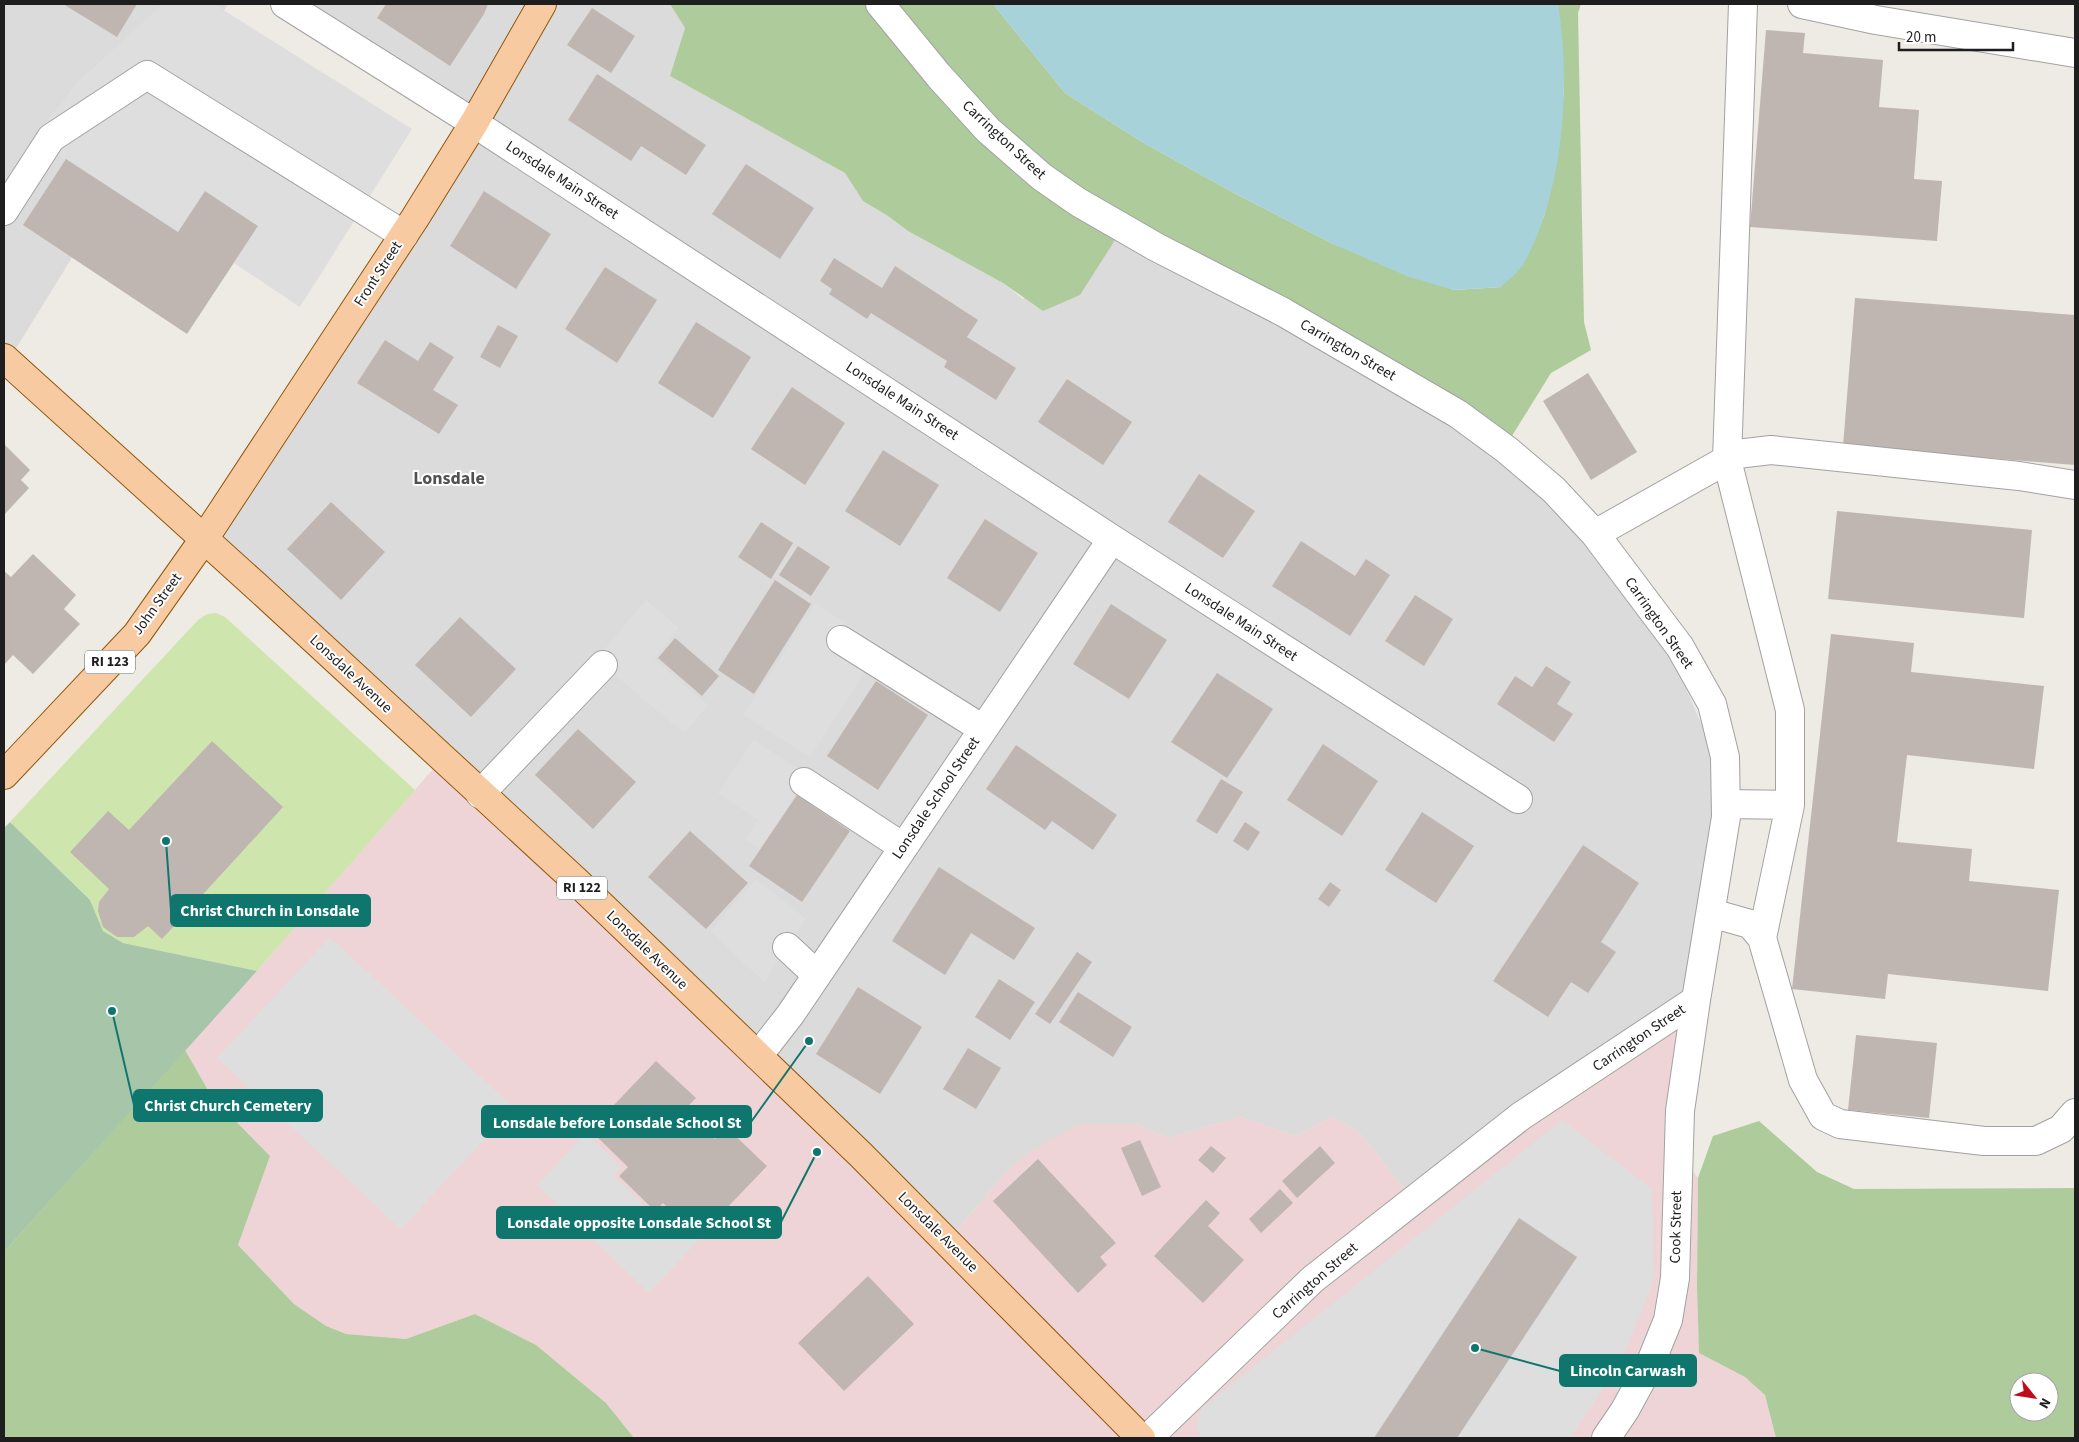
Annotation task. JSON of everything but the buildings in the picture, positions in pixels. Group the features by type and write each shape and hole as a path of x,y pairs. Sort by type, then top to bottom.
{"main road":[{"name":"Front Street","path":"204,539 474,124 542,4"},
{"name":"Lonsdale Avenue","path":"4,358 204,539 480,794 758,1056 950,1242 1059,1357 1141,1438"},
{"name":"John Street","path":"4,775 137,634 204,539"}],"street":[{"name":"Lonsdale Main Street","path":"285,4 474,124 1112,539 1518,799"},
{"name":"Carrington Street","path":"880,4 939,76 988,130 1042,177 1078,202 1156,247 1283,312 1458,414 1507,450 1554,490 1595,534 1680,647 1712,704 1725,757 1726,817 1696,1000 1521,1116 1313,1279 1148,1438"},
{"path":"1743,4 1727,460 1790,710 1790,805 1762,938"},
{"path":"1802,4 1876,20 2075,53"},
{"path":"4,210 51,138 146,75 404,234"},
{"path":"1595,534 1737,454 1771,450 2019,476 2075,485"},
{"name":"Lonsdale School Street","path":"758,1056 817,975 1112,539"},
{"path":"841,640 983,729"},
{"path":"480,794 603,665"},
{"path":"804,782 903,847"},
{"path":"1726,804 1790,805"},
{"path":"1711,913 1750,924 1762,938 1803,1080 1823,1116 1840,1124 1984,1142 2036,1141 2061,1129 2075,1113"},
{"path":"787,947 817,975"},
{"name":"Cook Street","path":"1606,1438 1625,1410 1652,1362 1668,1320 1676,1278 1680,1110 1696,1000"}],"shaded area":[{"path":"4,4 228,4 4,368"},
{"path":"163,4 214,4 412,129 300,307 234,263 258,226 205,191 178,232 32,139 78,82"},
{"path":"285,4 670,4 685,28 670,76 845,173 863,201 908,231 1003,283 1023,299 1122,229 1406,377 1554,490 1665,640 1716,758 1719,783 1681,1099 1412,1199 1360,1133 1333,1117 1295,1136 1240,1117 1168,1138 1136,1124 1011,1166 946,1243 200,541 462,125"},
{"path":"646,600 679,628 654,659 708,705 684,733 596,659"},
{"path":"815,603 882,646 810,757 743,715"},
{"path":"754,740 808,775 760,849 746,840 758,820 718,793"},
{"path":"434,768 946,1243 1011,1166 1032,1150 1079,1124 1136,1124 1168,1138 1240,1117 1295,1136 1333,1117 1360,1133 1412,1199 1678,1016 1681,1099 1678,1152 1698,1178 1697,1287 1699,1353 1745,1377 1765,1395 1776,1438 634,1438 606,1403 536,1345 475,1314 406,1339 346,1334 326,1326 294,1304 238,1245 270,1156 212,1097 185,1050 257,971"},
{"path":"756,879 806,919 764,982 710,931"},
{"path":"330,937 514,1108 401,1229 217,1058"},
{"path":"1562,1120 1652,1189 1654,1280 1621,1361 1570,1438 1204,1438 1199,1435 1196,1427 1198,1416 1203,1407"},
{"path":"586,1133 621,1167 614,1176 655,1215 664,1207 699,1240 649,1293 537,1185"}],"green space":[{"path":"670,4 993,4 1065,93 1142,142 1234,193 1333,244 1454,290 1501,287 1544,217 1558,155 1564,89 1558,4 1581,4 1578,13 1584,322 1591,350 1551,373 1505,447 1122,229 1080,295 1043,311 1003,283 908,231 863,201 845,173 670,76 685,28"},
{"path":"216,613 225,617 415,790 257,971 123,943 103,931 90,900 10,822 198,620 207,614"},
{"path":"10,822 90,900 103,931 123,943 257,971 4,1252 4,828"},
{"path":"185,1050 212,1097 270,1156 238,1245 294,1304 326,1326 346,1334 406,1339 475,1314 536,1345 606,1403 634,1438 4,1438 4,1252"},
{"path":"1759,1121 1817,1172 1854,1189 2075,1188 2075,1438 1776,1438 1765,1395 1745,1377 1699,1353 1697,1287 1698,1178 1713,1136"}],"water":[{"path":"993,4 1558,4 1564,68 1561,138 1556,172 1548,205 1537,236 1523,265 1501,287 1454,290 1409,277 1333,244 1234,193 1142,142 1065,93"}],"place":[{"name":"Christ Church in Lonsdale","path":"166,841"},
{"name":"Christ Church Cemetery","path":"112,1011"},
{"name":"Lonsdale before Lonsdale School St","path":"809,1041"},
{"name":"Lonsdale opposite Lonsdale School St","path":"817,1152"},
{"name":"Lincoln Carwash","path":"1475,1348"}],"district":[{"name":"Lonsdale","path":"449,478"}]}
